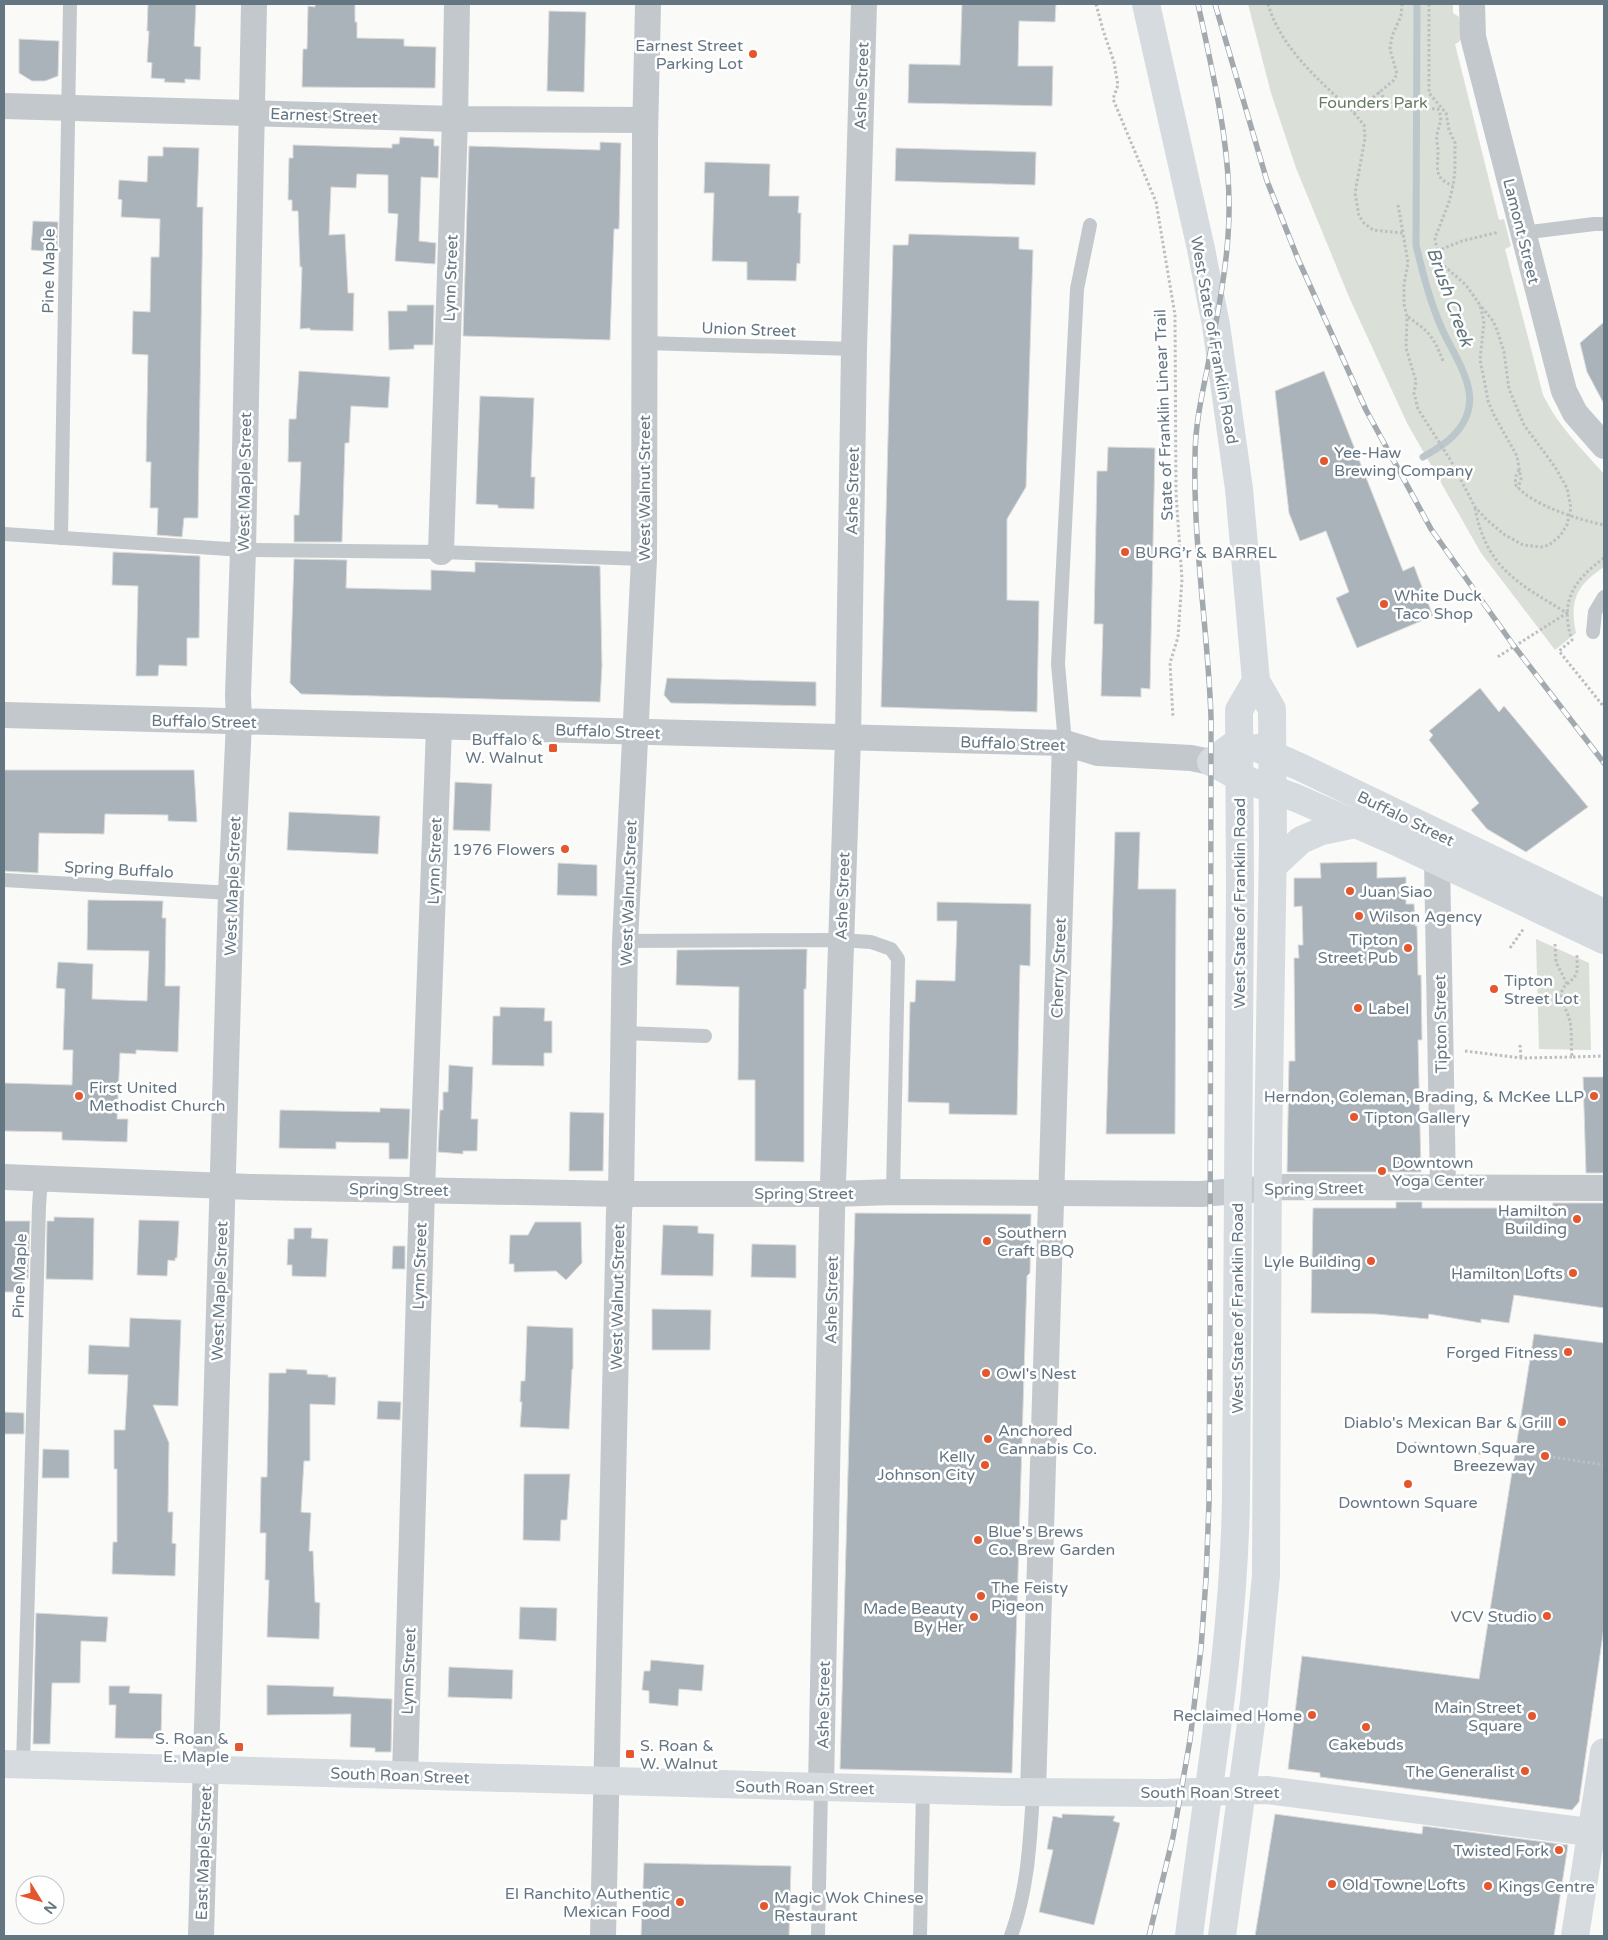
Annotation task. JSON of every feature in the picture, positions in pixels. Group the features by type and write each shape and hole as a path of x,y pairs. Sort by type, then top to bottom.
{"main road":[{"name":"West State of Franklin Road","path":"1146,4 1201,249 1216,325 1239,489 1256,681 1272,710 1273,866 1252,1190 1233,1580 1230,1623 1189,1936"},
{"name":"West State of Franklin Road","path":"1222,1936 1259,1660 1266,1575 1239,777 1239,710 1256,681"},
{"name":"Buffalo Street","path":"1239,740 1604,913"},
{"path":"1211,762 1239,740"},
{"name":"Buffalo Street","path":"1211,762 1239,777 1356,824 1437,860 1582,929"},
{"path":"1273,866 1302,840 1322,831 1356,824"},
{"path":"1575,1936 1598,1833 1604,1752"},
{"name":"South Roan Street","path":"13,1764 821,1788 1033,1792 1267,1790 1598,1833"}],"street":[{"name":"West Maple Street","path":"206,1769 231,893 239,722 238,695 243,550 254,4"},
{"name":"Lynn Street","path":"441,552 457,4"},
{"name":"West Walnut Street","path":"603,1936 619,1210 621,1194 625,941 644,559 645,120 648,4"},
{"name":"Ashe Street","path":"821,1788 833,1194 848,738 854,349 864,4"},
{"name":"Lamont Street","path":"1472,4 1473,38 1511,233 1564,391 1575,413 1604,446"},
{"name":"Earnest Street","path":"4,106 455,119 645,120"},
{"name":"Buffalo Street","path":"4,715 1065,743 1098,753 1191,758 1211,762"},
{"name":"Lynn Street","path":"405,1775 422,1190 439,727"},
{"name":"Cherry Street","path":"1033,1792 1065,743"},
{"name":"Tipton Street","path":"1437,860 1443,1187"},
{"name":"Spring Street","path":"4,1177 222,1185 621,1194 833,1194 893,1192 1201,1194 1252,1190 1443,1187 1604,1188"},
{"name":"East Maple Street","path":"201,1936 206,1769"}],"lane":[{"name":"Pine Maple","path":"61,538 70,4"},
{"path":"1065,743 1058,664 1060,614 1077,289 1090,224"},
{"path":"1511,233 1604,224"},
{"name":"Union Street","path":"644,343 854,349"},
{"path":"4,534 243,550 441,552 644,559"},
{"path":"1593,632 1595,612 1604,597"},
{"name":"Spring Buffalo","path":"4,880 231,893"},
{"path":"625,941 840,940 871,942 891,949 898,959 893,1192"},
{"path":"623,1033 705,1036"},
{"name":"Pine Maple","path":"13,1764 41,1178"},
{"path":"818,1936 821,1788"},
{"path":"920,1936 923,1789"},
{"path":"1011,1936 1023,1896 1029,1862 1033,1792"}],"path":[{"name":"State of Franklin Linear Trail","path":"1096,4 1102,30 1114,62 1118,86 1113,99 1156,202 1174,315 1176,494 1182,579 1178,637 1170,663 1173,718"},
{"path":"1268,4 1277,26 1296,55 1364,125 1365,138 1355,193 1359,216 1373,230 1402,233"},
{"path":"1354,114 1393,80 1397,74 1390,49 1392,36 1401,16 1402,4"},
{"path":"1429,4 1429,94 1446,113 1449,130 1455,142 1453,186 1435,238 1437,251 1442,264 1466,285 1493,321 1504,352 1510,389 1524,425 1555,467 1567,488 1571,508 1567,525 1560,536 1542,547 1523,545 1504,535 1475,507"},
{"path":"1378,92 1394,108 1438,109 1442,120 1437,136 1437,173 1440,178 1453,186"},
{"path":"1398,206 1408,263 1404,284 1404,304 1407,317 1406,348 1416,380 1414,393 1418,409 1451,461 1475,507 1482,536 1503,570 1525,588 1567,613 1496,658"},
{"path":"1437,251 1462,241 1511,233"},
{"path":"1480,305 1484,321 1480,360 1488,401 1518,456 1520,470 1516,476 1518,488 1549,508 1586,522 1604,525"},
{"path":"1407,317 1428,332 1436,341 1443,361"},
{"path":"1567,984 1556,962 1554,944 1582,929"},
{"path":"1572,1057 1570,1019 1562,1003 1561,994 1562,988 1576,977 1582,929"},
{"path":"1520,1045 1521,1058"},
{"path":"1440,1048 1521,1058 1604,1056"},
{"path":"1414,1443 1480,1453 1500,1452 1545,1456 1604,1465"}],"green space":[{"name":"Founders Park","path":"1248,4 1453,4 1453,13 1459,17 1461,30 1459,42 1455,44 1499,220 1504,219 1511,246 1505,249 1543,395 1563,427 1604,474 1604,567 1581,587 1577,594 1574,611 1576,633 1555,650 1481,553 1407,423 1349,297 1296,168 1271,93"},
{"path":"1536,939 1589,963 1591,1050 1539,1049"}],"building":[{"path":"148,4 196,4 194,46 201,47 200,80 185,79 185,83 164,82 165,79 151,78 152,63 147,62"},
{"path":"315,4 355,4 357,38 404,39 404,46 436,47 435,88 302,87 303,49 307,49 308,6 315,7"},
{"path":"962,4 1056,4 1055,22 1019,21 1018,66 1053,66 1052,106 908,103 909,64 960,65"},
{"path":"549,11 586,12 584,92 547,91"},
{"path":"19,39 59,41 58,76 45,81 32,81 19,73"},
{"path":"400,137 434,139 434,146 439,146 438,178 421,177 419,241 436,243 435,264 395,261 398,214 388,213 388,175 357,174 356,188 331,187 329,235 345,234 348,293 354,293 353,331 300,329 302,267 300,267 298,211 292,211 292,200 288,200 289,158 293,158 293,145 392,148 392,144 399,144"},
{"path":"600,142 621,143 619,229 614,229 610,340 463,336 469,146 600,150"},
{"path":"163,147 199,148 197,207 203,207 198,518 184,518 182,537 157,535 158,508 150,508 151,462 146,462 148,355 132,354 133,311 150,312 151,257 159,257 160,219 121,217 122,200 118,199 119,180 147,182 148,156 163,156"},
{"path":"896,148 1036,152 1035,185 895,181"},
{"path":"705,162 770,164 769,196 799,196 798,213 801,213 800,264 797,263 796,281 747,280 747,262 712,261 714,193 704,193"},
{"path":"33,221 58,222 57,252 31,250"},
{"path":"909,234 1019,237 1019,249 1033,250 1026,487 1007,519 1007,600 1039,601 1037,712 881,707 893,245 908,245"},
{"path":"407,305 434,305 433,345 414,345 414,349 389,350 388,311 407,311"},
{"path":"1604,322 1604,404 1587,372 1580,343"},
{"path":"299,371 390,377 388,408 351,406 349,443 345,443 342,542 294,542 294,515 299,515 301,462 288,462 289,419 296,419"},
{"path":"1324,371 1403,571 1414,566 1433,616 1357,648 1336,598 1349,592 1326,531 1300,541 1289,513 1275,391"},
{"path":"480,396 534,398 531,477 535,477 534,509 498,508 498,505 476,504"},
{"path":"1108,447 1155,448 1150,689 1141,688 1141,697 1101,696 1103,624 1094,624 1097,471 1107,471"},
{"path":"113,552 200,556 199,638 187,638 187,666 159,665 158,676 136,676 138,586 112,585"},
{"path":"294,559 347,560 346,588 431,590 431,570 475,572 475,562 600,566 602,666 600,702 301,694 290,683"},
{"path":"667,678 816,682 816,706 671,703 664,695"},
{"path":"1480,688 1499,712 1504,706 1588,807 1526,852 1487,829 1471,810 1479,803 1429,740 1433,735 1429,731"},
{"path":"4,770 194,770 197,822 168,821 168,815 105,814 104,834 39,833 38,873 4,871"},
{"path":"455,782 492,784 490,831 453,830"},
{"path":"289,812 380,816 378,854 287,850"},
{"path":"1115,832 1140,832 1138,889 1176,889 1175,1134 1106,1134"},
{"path":"1377,862 1377,878 1406,877 1406,904 1414,904 1415,926 1417,926 1418,975 1421,975 1422,1040 1418,1040 1421,1172 1287,1172 1289,1061 1295,1061 1294,958 1299,958 1298,945 1303,945 1302,906 1294,907 1294,878 1321,878 1320,863"},
{"name":"1976 Flowers","path":"558,863 597,865 597,896 557,895"},
{"path":"88,900 163,901 162,918 166,918 165,986 180,986 178,1052 136,1050 136,1054 120,1053 117,1119 128,1119 127,1142 62,1140 62,1132 4,1131 4,1083 72,1085 73,1050 63,1050 65,989 56,988 58,962 93,964 92,999 147,1001 149,951 87,950"},
{"path":"937,902 1031,904 1030,966 1020,965 1017,1115 949,1114 949,1103 908,1102 910,1002 915,1002 916,980 955,981 957,921 937,921"},
{"path":"807,949 806,989 804,989 804,1162 755,1161 755,1080 738,1080 739,987 676,985 677,950"},
{"path":"500,1007 545,1008 544,1021 552,1021 552,1053 544,1053 544,1066 492,1065 493,1016 500,1016"},
{"path":"449,1065 473,1067 471,1119 478,1119 477,1151 463,1151 463,1154 438,1152 440,1110 443,1110 443,1092 448,1092"},
{"path":"1583,1077 1604,1077 1604,1173 1586,1173"},
{"path":"380,1108 410,1109 408,1159 389,1159 389,1143 336,1142 336,1149 279,1148 280,1110 380,1112"},
{"path":"570,1112 604,1113 603,1171 569,1171"},
{"path":"1396,1202 1422,1202 1422,1208 1552,1208 1553,1203 1604,1203 1604,1308 1514,1295 1509,1323 1481,1319 1481,1323 1429,1314 1428,1319 1376,1314 1311,1313 1313,1208 1396,1208"},
{"path":"855,1213 1031,1214 1030,1273 1027,1276 1012,1773 840,1769"},
{"path":"54,1217 94,1218 93,1280 46,1279 47,1221 54,1221"},
{"path":"139,1220 179,1221 177,1258 175,1258 175,1261 168,1260 167,1276 137,1275"},
{"path":"4,1221 30,1221 28,1279 23,1279 23,1292 4,1292"},
{"path":"535,1222 581,1222 582,1263 566,1280 556,1271 514,1272 514,1264 509,1264 510,1235 528,1235"},
{"path":"663,1225 698,1226 698,1233 714,1234 713,1276 661,1275"},
{"path":"294,1228 312,1228 311,1238 328,1239 326,1277 292,1276 292,1265 287,1265 288,1239 294,1239"},
{"path":"752,1244 796,1245 796,1278 751,1277"},
{"path":"393,1246 405,1246 405,1269 392,1269"},
{"path":"652,1309 711,1310 710,1350 652,1350"},
{"path":"130,1318 181,1320 178,1406 153,1405 169,1443 168,1512 173,1512 172,1543 176,1544 175,1576 112,1574 113,1542 117,1542 117,1469 114,1469 114,1430 125,1430 128,1375 88,1374 89,1345 129,1347"},
{"path":"527,1326 573,1328 573,1369 569,1429 520,1427 521,1381 525,1381"},
{"path":"1534,1334 1604,1343 1604,1627 1579,1802 1572,1810 1320,1777 1320,1773 1288,1769 1302,1656 1479,1679"},
{"path":"286,1369 307,1370 307,1374 336,1377 335,1405 310,1404 310,1461 304,1461 301,1512 311,1513 309,1551 313,1551 315,1602 320,1603 319,1639 267,1637 269,1580 265,1580 266,1533 260,1533 261,1477 267,1477 269,1373 286,1373"},
{"path":"378,1401 401,1402 400,1420 377,1419"},
{"path":"4,1412 24,1413 24,1434 4,1434"},
{"path":"43,1449 69,1450 69,1478 42,1478"},
{"path":"524,1474 570,1474 567,1520 561,1520 560,1541 523,1540"},
{"path":"520,1607 557,1608 556,1641 519,1639"},
{"path":"36,1613 108,1617 106,1642 81,1641 80,1683 52,1683 50,1744 33,1744"},
{"path":"651,1660 704,1665 702,1691 679,1689 678,1706 649,1703 649,1691 642,1690 644,1671 650,1671"},
{"path":"449,1667 513,1670 512,1699 448,1697"},
{"path":"267,1685 334,1687 333,1696 392,1699 391,1752 375,1752 375,1748 350,1747 351,1714 267,1715"},
{"path":"109,1686 130,1686 129,1693 162,1694 161,1739 115,1738 116,1705 109,1705"},
{"path":"1062,1814 1115,1816 1113,1821 1120,1823 1094,1925 1039,1912 1053,1850 1047,1849 1053,1816 1062,1818"},
{"path":"1275,1814 1422,1834 1423,1826 1568,1845 1554,1936 1255,1936"},
{"path":"644,1863 791,1866 789,1936 641,1936"}],"waterway":[{"name":"Brush Creek","path":"1417,4 1416,245 1434,309 1462,370 1470,397 1463,424 1449,440 1423,457"}],"railway":[{"path":"1149,1936 1173,1837 1190,1740 1201,1648 1209,1503 1211,717 1198,555 1195,457 1199,413 1225,270 1229,207 1228,177 1221,119 1198,4"},
{"path":"1215,4 1267,181 1298,259 1366,410 1431,529 1514,646 1604,763"}],"place":[{"name":"Earnest Street Parking Lot","path":"753,54"},
{"name":"Yee-Haw Brewing Company","path":"1324,461"},
{"name":"BURG’r & BARREL","path":"1125,552"},
{"name":"White Duck Taco Shop","path":"1384,604"},
{"name":"Buffalo & W. Walnut","path":"553,748"},
{"name":"1976 Flowers","path":"565,849"},
{"name":"Juan Siao","path":"1350,891"},
{"name":"Wilson Agency","path":"1359,916"},
{"name":"Tipton Street Pub","path":"1408,948"},
{"name":"Tipton Street Lot","path":"1494,989"},
{"name":"Label","path":"1358,1008"},
{"name":"First United Methodist Church","path":"79,1096"},
{"name":"Herndon, Coleman, Brading, & McKee LLP","path":"1594,1096"},
{"name":"Tipton Gallery","path":"1354,1117"},
{"name":"Downtown Yoga Center","path":"1382,1171"},
{"name":"Hamilton Building","path":"1577,1219"},
{"name":"Southern Craft BBQ","path":"987,1241"},
{"name":"Lyle Building","path":"1371,1261"},
{"name":"Hamilton Lofts","path":"1573,1273"},
{"name":"Forged Fitness","path":"1568,1352"},
{"name":"Owl's Nest","path":"986,1373"},
{"name":"Diablo's Mexican Bar & Grill","path":"1562,1422"},
{"name":"Anchored Cannabis Co.","path":"988,1439"},
{"name":"Downtown Square Breezeway","path":"1545,1456"},
{"name":"Kelly Johnson City","path":"985,1465"},
{"name":"Downtown Square","path":"1408,1484"},
{"name":"Blue's Brews Co. Brew Garden","path":"978,1540"},
{"name":"The Feisty Pigeon","path":"981,1596"},
{"name":"VCV Studio","path":"1547,1616"},
{"name":"Made Beauty By Her","path":"974,1617"},
{"name":"Reclaimed Home","path":"1312,1715"},
{"name":"Main Street Square","path":"1532,1716"},
{"name":"Cakebuds","path":"1366,1727"},
{"name":"S. Roan & E. Maple","path":"239,1747"},
{"name":"S. Roan & W. Walnut","path":"630,1754"},
{"name":"The Generalist","path":"1525,1771"},
{"name":"Twisted Fork","path":"1559,1850"},
{"name":"Old Towne Lofts","path":"1332,1884"},
{"name":"Kings Centre","path":"1488,1886"},
{"name":"El Ranchito Authentic Mexican Food","path":"680,1902"},
{"name":"Magic Wok Chinese Restaurant","path":"764,1906"}]}
